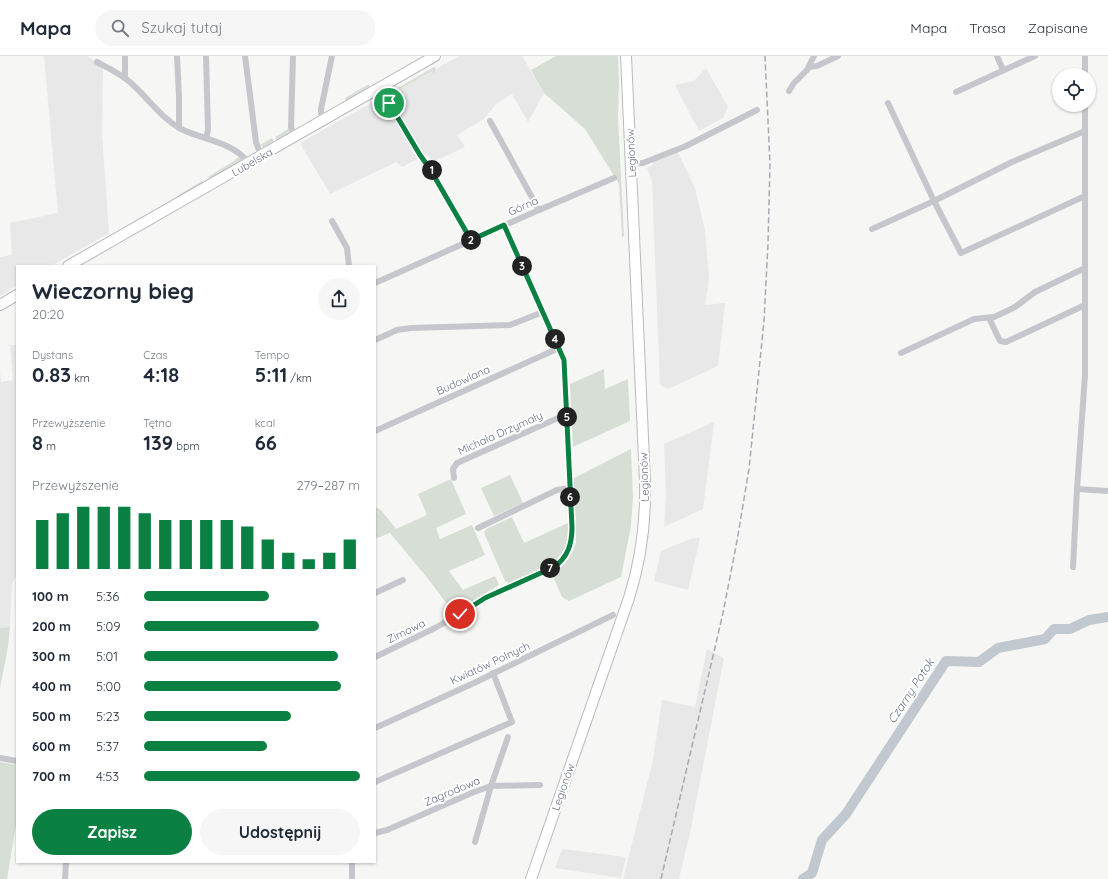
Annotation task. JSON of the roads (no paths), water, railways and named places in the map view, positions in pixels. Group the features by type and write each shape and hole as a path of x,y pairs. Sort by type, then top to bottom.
{"main road":[{"name":"Lubelska","path":"70,265 435,56"},
{"name":"Legionów","path":"531,879 629,598 639,564 644,535 645,482 626,56"},
{"path":"0,305 16,296"}],"street":[{"path":"125,56 126,78"},
{"path":"176,56 179,96 179,128"},
{"path":"206,56 208,130 206,138"},
{"path":"245,56 257,145 262,156"},
{"path":"294,56 291,127 295,137"},
{"path":"323,120 320,111 332,56"},
{"path":"789,91 791,86 809,67 814,56"},
{"path":"809,67 817,66 838,56"},
{"path":"997,56 1003,70"},
{"path":"956,92 1035,56"},
{"path":"1085,56 1085,68"},
{"path":"97,62 126,78 165,117 179,128 206,138 240,154 248,163"},
{"path":"391,100 389,103 430,169 471,240"},
{"path":"888,103 934,201 961,252 1085,196"},
{"path":"631,164 644,163 686,146 757,110"},
{"path":"1073,567 1085,375 1085,112"},
{"path":"490,121 539,210"},
{"path":"872,229 934,201 1012,162 1084,130"},
{"name":"Górna","path":"376,283 504,225 614,178"},
{"path":"332,221 347,248 349,265"},
{"name":"Zimowa","path":"376,657 435,628 505,588 554,567 564,558 570,546 572,534 565,365 559,348 504,225"},
{"path":"901,353 974,319 994,317 1015,307 1035,292 1085,268"},
{"path":"989,318 1000,341 1006,342 1085,305"},
{"path":"376,340 398,330 407,328 510,325 543,312"},
{"name":"Budowlana","path":"376,431 559,348"},
{"name":"Michała Drzymały","path":"454,478 453,469 457,464 567,414"},
{"path":"478,528 557,490 570,488"},
{"path":"1077,489 1108,491"},
{"path":"376,593 403,580"},
{"name":"Kwiatów Polnych","path":"376,728 613,615"},
{"path":"376,782 512,722 493,673"},
{"path":"475,842 491,786 508,737"},
{"path":"0,758 16,761"},
{"name":"Zagrodowa","path":"376,833 387,830 491,786 540,785"},
{"path":"65,879 66,863"},
{"path":"352,863 352,879"}],"waterway":[{"name":"Czarny Potok","path":"803,879 812,873 822,840 846,814 946,661 979,662 998,648 1045,639 1054,629 1070,629 1089,620 1108,617"}],"railway":[{"path":"661,879 723,613 749,469 764,321 768,244 770,164 765,56"}]}
